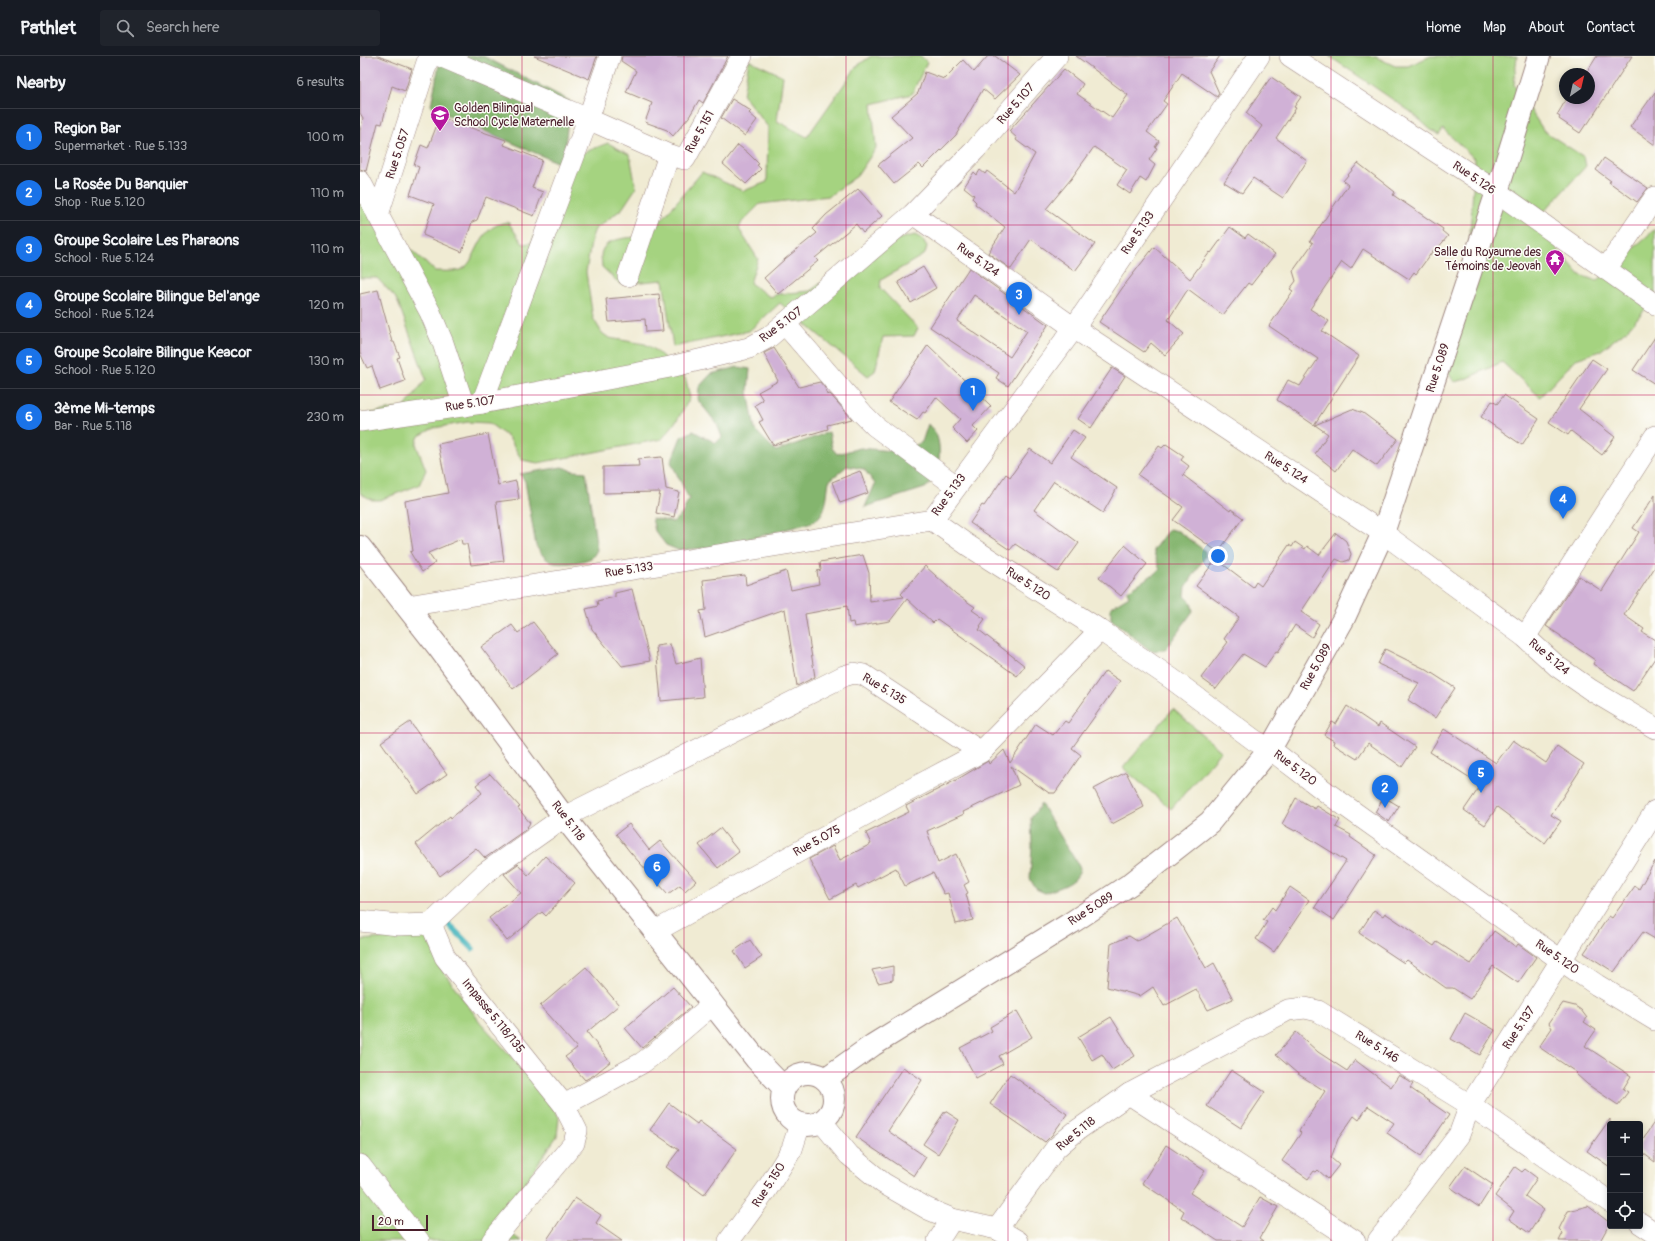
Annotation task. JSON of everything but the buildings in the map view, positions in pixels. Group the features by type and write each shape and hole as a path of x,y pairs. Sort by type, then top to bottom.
{"street":[{"name":"Rue 5.057","path":"378,215 430,56"},
{"name":"Rue 5.151","path":"440,56 669,155 684,159 742,56"},
{"path":"473,404 588,119 610,56"},
{"name":"Rue 5.107","path":"360,421 473,404 670,366 749,348 769,337 785,324 913,214 976,149 1057,56"},
{"name":"Rue 5.133","path":"407,606 932,520 1074,328 1258,56"},
{"name":"Rue 5.126","path":"1290,56 1497,192 1655,304"},
{"name":"Rue 5.089","path":"825,1079 873,1045 1071,923 1132,883 1210,822 1270,749 1344,618 1383,533 1497,192 1539,56"},
{"path":"628,276 669,155"},
{"path":"360,182 430,312 443,343 473,404"},
{"path":"1606,269 1655,197"},
{"name":"Rue 5.124","path":"913,214 1074,328 1383,533 1524,637 1558,667 1591,690 1655,728"},
{"path":"785,324 875,426 956,486"},
{"path":"1524,637 1655,436"},
{"name":"Rue 5.120","path":"932,520 969,546 1100,630 1172,679 1254,740 1270,749 1330,795 1562,961 1596,985 1655,1020"},
{"name":"Rue 5.118","path":"360,547 407,606 564,817 654,932 756,1059 784,1088"},
{"path":"981,752 1100,630"},
{"name":"Rue 5.135","path":"564,817 844,676 854,673 864,675 981,752"},
{"name":"Rue 5.075","path":"654,932 981,752"},
{"name":"Rue 5.137","path":"1378,1241 1459,1135 1470,1105 1655,811"},
{"path":"360,921 399,925 431,924 485,873 564,817"},
{"name":"Impasse 5.118/135","path":"431,924 445,957 564,1105 577,1131 574,1143 492,1241"},
{"path":"564,1105 642,1063 713,1004"},
{"name":"Rue 5.146","path":"1129,1094 1288,1010 1305,1008 1318,1011 1470,1105 1607,1200"},
{"path":"811,1072 822,1076 825,1079 830,1083 834,1093 834,1104 830,1115 822,1122 811,1125 800,1124 790,1118 784,1110 781,1099 784,1088 790,1079 800,1074 811,1072"},
{"path":"1129,1094 1355,1241"},
{"name":"Rue 5.118","path":"997,1229 1056,1148 1076,1131 1129,1094"},
{"path":"822,1122 849,1155 883,1183 928,1209 952,1219 997,1229 1018,1241"},
{"name":"Rue 5.150","path":"729,1241 758,1202 792,1149 800,1124"},
{"path":"360,1165 419,1241"},
{"path":"938,1241 952,1219"},
{"path":"1643,1225 1655,1233"}],"green space":[{"path":"461,56 483,56 570,101 563,165 434,109 431,105 439,65"},
{"path":"871,56 921,56 927,62 912,94 872,104 876,148 857,176 829,196 760,204 742,222 739,229 758,259 750,283 770,297 778,294 810,291 873,245 915,235 922,239 927,246 925,254 881,280 880,288 918,328 914,336 883,337 875,371 868,376 780,303 749,331 673,347 663,280 620,284 602,267 601,253 605,246 616,240 648,236 702,172 743,191 767,182 768,127 743,95 749,60 783,76 777,121 807,137 857,66"},
{"path":"1329,56 1377,56 1378,58 1395,66 1408,66 1431,56 1517,56 1514,85 1544,131 1584,157 1586,166 1542,214 1549,239 1580,275 1597,281 1655,229 1655,298 1628,329 1600,351 1576,359 1540,397 1502,362 1463,380 1454,382 1449,374 1451,336 1466,294 1475,159 1443,129 1439,135 1431,130 1411,112"},
{"path":"608,143 630,155 636,188 622,209 595,229 592,237 586,272 593,318 602,333 609,338 645,344 654,349 682,373 686,380 690,398 677,420 662,439 538,463 522,460 509,438 489,423 468,422 434,428 419,436 416,444 426,470 419,485 380,500 372,500 360,493 360,415 405,407 426,379 395,297 377,278 360,278 360,197 368,212 435,271 457,271 466,266 471,260 483,237 489,230 497,225 508,222 523,244 531,243 575,156"},
{"path":"738,367 750,369 748,391 755,430 776,451 829,432 832,448 837,454 860,448 902,452 922,442 928,424 935,433 939,448 938,463 934,478 925,488 865,507 875,484 864,469 847,466 829,481 823,511 816,520 810,523 718,547 678,550 666,545 655,531 652,518 673,522 682,514 689,499 671,462 681,437 693,431 716,443 722,437 717,424 698,400 699,387 711,374"},
{"path":"562,467 574,471 586,472 597,550 591,558 577,562 560,564 549,561 536,546 525,481 520,474"},
{"path":"1169,529 1178,531 1205,551 1205,557 1186,587 1185,596 1191,602 1193,611 1165,650 1151,651 1111,619 1111,607 1129,596 1127,591 1160,570 1153,550"},
{"path":"1173,709 1221,751 1171,809 1123,768"},
{"path":"1041,804 1080,868 1079,873 1072,882 1045,893 1036,889 1030,879 1032,846 1031,818"},
{"path":"426,935 443,971 480,1022 544,1093 559,1117 557,1136 507,1209 502,1227 521,1241 360,1241 360,940"}],"waterway":[{"path":"443,918 473,949"}],"place":[{"name":"Golden Bilingual School Cycle Maternelle","path":"440,132"},
{"name":"Salle du Royaume des Témoins de Jeovah","path":"1555,276"},
{"name":"Groupe Scolaire Les Pharaons","path":"1019,315"},
{"name":"Region Bar","path":"973,411"},
{"name":"Groupe Scolaire Bilingue Bel'ange","path":"1563,519"},
{"name":"Groupe Scolaire Bilingue Keacor","path":"1481,793"},
{"name":"La Rosée Du Banquier","path":"1385,808"},
{"name":"3ème Mi-temps","path":"657,887"}]}
